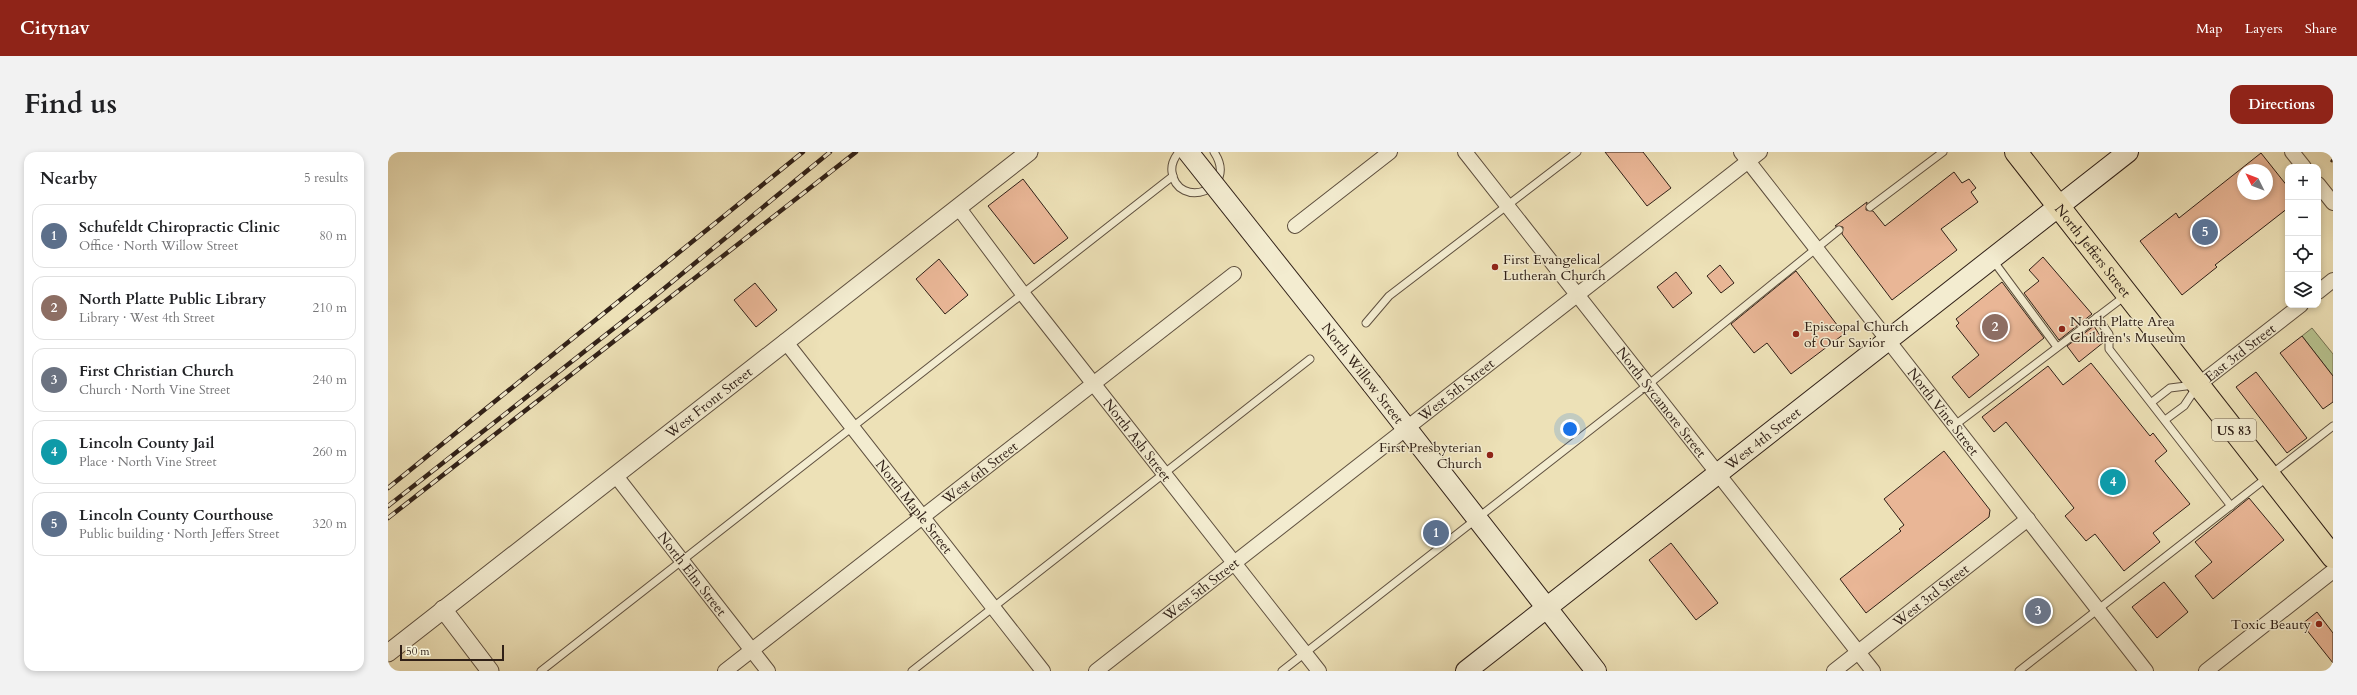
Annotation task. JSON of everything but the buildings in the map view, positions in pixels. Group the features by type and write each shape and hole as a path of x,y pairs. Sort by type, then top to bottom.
{"highway":[{"name":"North Jeffers Street","path":"2016,152 2333,557"}],"main road":[{"name":"North Willow Street","path":"1188,152 1407,428 1596,671"},
{"name":"West 4th Street","path":"1466,671 2128,152"}],"street":[{"name":"West Front Street","path":"388,653 1029,152"},
{"path":"1295,226 1390,152"},
{"name":"North Sycamore Street","path":"1465,152 1649,384 1873,671"},
{"name":"West 5th Street","path":"1096,671 1578,294 1745,156 1760,152"},
{"path":"2292,152 2302,164"},
{"name":"North Vine Street","path":"1745,156 2146,671"},
{"path":"2321,188 2333,203"},
{"name":"North Ash Street","path":"958,207 1093,384 1319,671"},
{"name":"West 6th Street","path":"725,671 1234,274"},
{"path":"2321,290 2333,280"},
{"name":"East 3rd Street","path":"2198,385 2297,308"},
{"name":"North Maple Street","path":"786,341 851,428 1043,671"},
{"name":"North Elm Street","path":"616,476 768,671"},
{"name":"West 3rd Street","path":"1834,671 2028,519"},
{"path":"2206,671 2333,571"},
{"path":"443,610 490,671"}],"lane":[{"path":"1179,152 1175,157 1172,168 1173,176 1184,190 1200,193 1215,185 1221,169 1219,159 1214,152"},
{"path":"1366,323 1389,296 1577,152"},
{"path":"1870,207 1943,152"},
{"path":"541,671 1173,176"},
{"path":"1282,671 1306,654 1476,518 1649,384 1839,230"},
{"path":"1992,259 2057,348"},
{"path":"1955,426 2127,294"},
{"path":"2098,317 2109,334 2109,349 2152,402 2231,506"},
{"path":"912,671 1310,359"},
{"path":"2152,402 2170,388 2198,385"},
{"path":"2165,420 2184,406 2198,385"},
{"path":"2019,671 2333,426"}],"green space":[{"path":"2312,328 2333,354 2333,376 2302,336"}],"railway":[{"path":"388,488 803,152"},
{"path":"388,506 655,296 830,152"},
{"path":"388,518 856,152"}],"place":[{"name":"Lincoln County Courthouse","path":"2205,232"},
{"name":"First Evangelical Lutheran Church","path":"1495,267"},
{"name":"North Platte Public Library","path":"1995,327"},
{"name":"North Platte Area Children's Museum","path":"2062,329"},
{"name":"Episcopal Church of Our Savior","path":"1796,334"},
{"name":"First Presbyterian Church","path":"1490,455"},
{"name":"Lincoln County Jail","path":"2113,482"},
{"name":"Schufeldt Chiropractic Clinic","path":"1436,533"},
{"name":"First Christian Church","path":"2038,611"},
{"name":"Toxic Beauty","path":"2319,624"}]}
